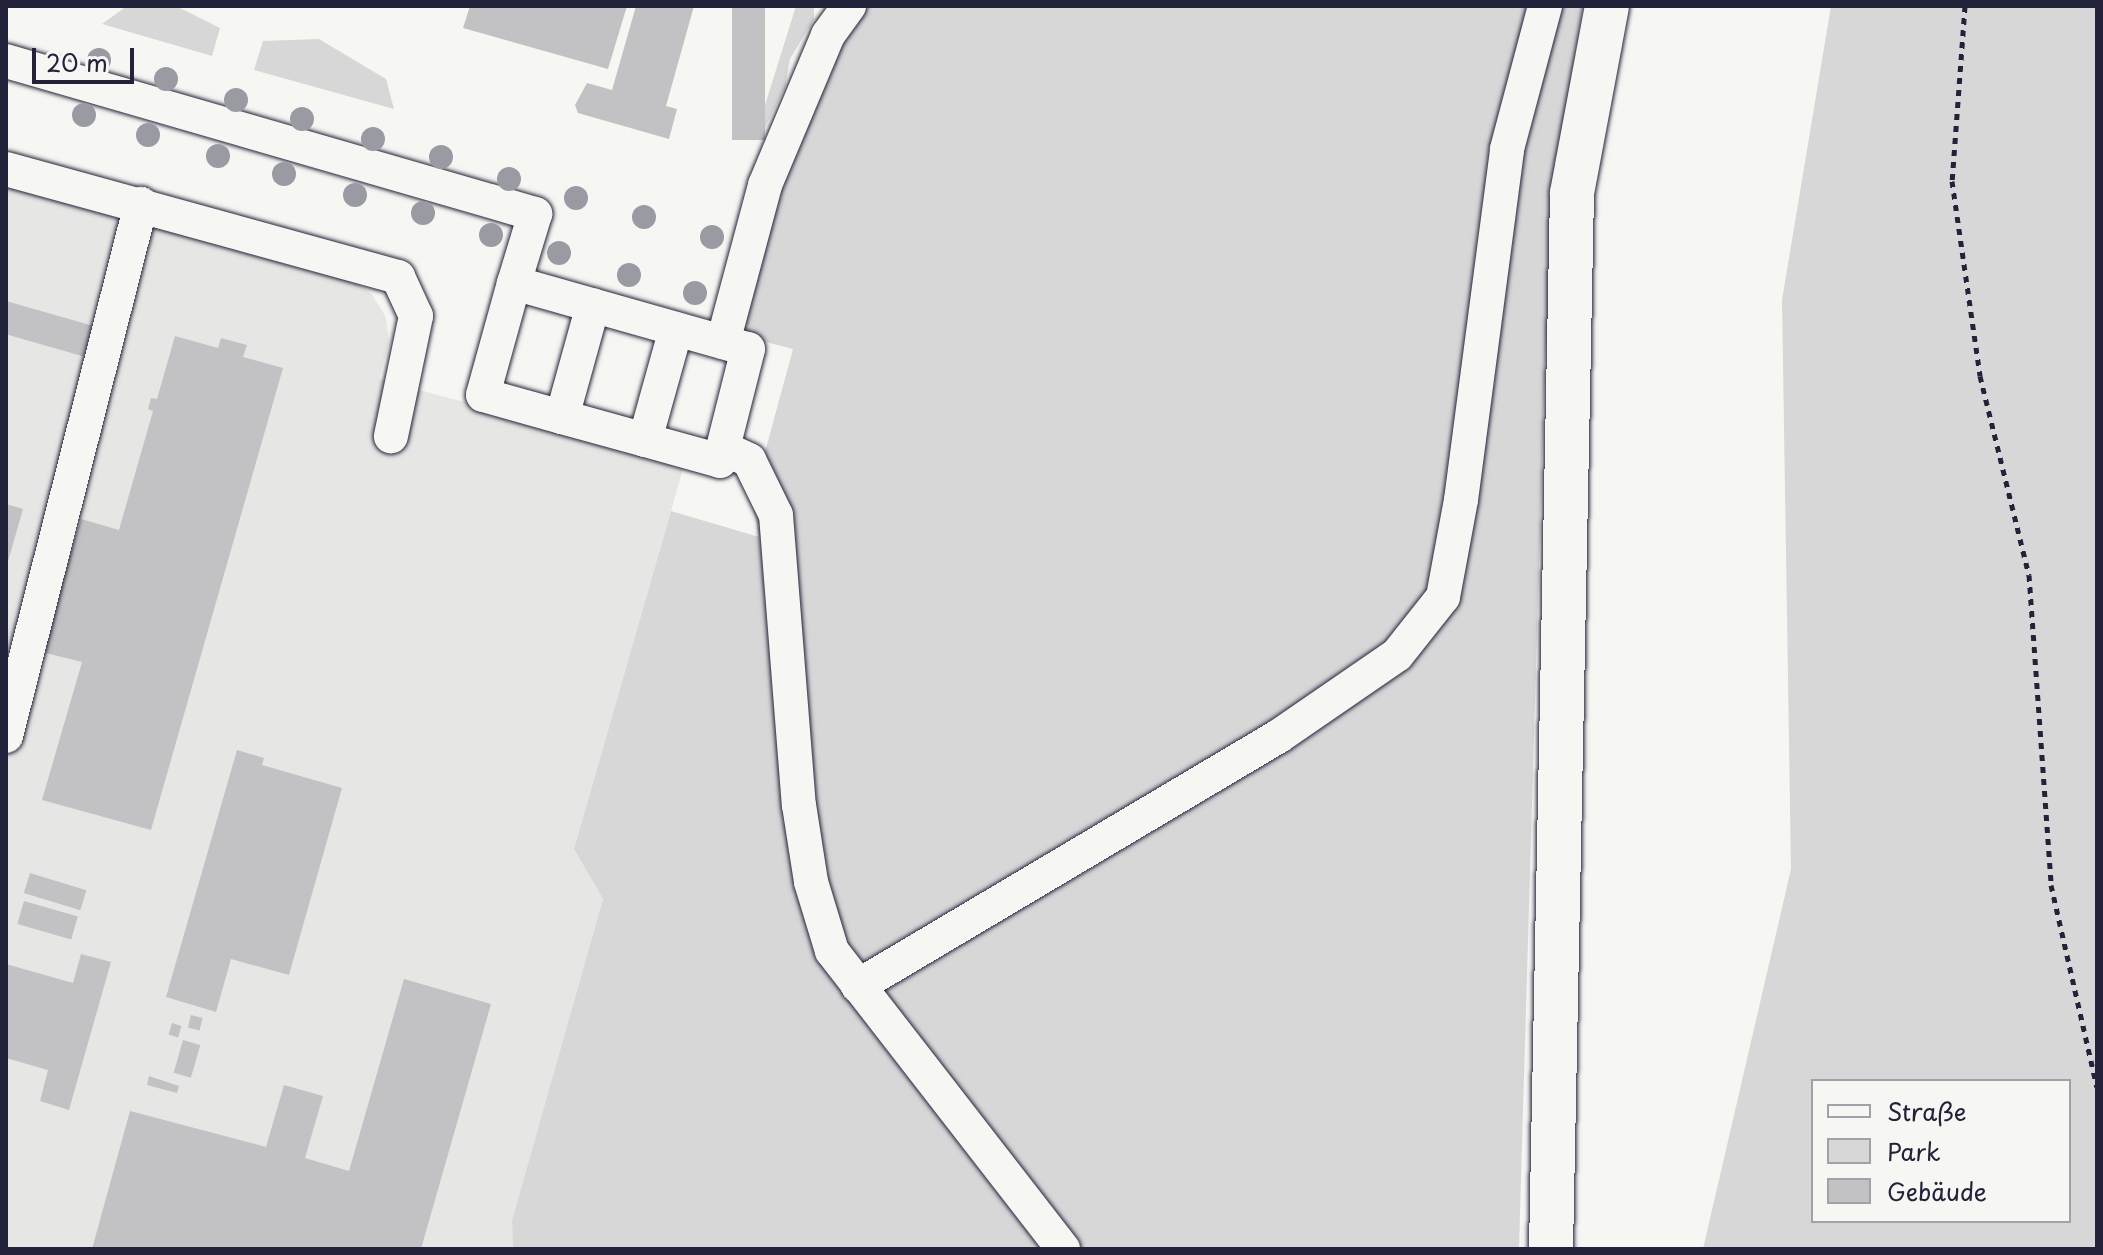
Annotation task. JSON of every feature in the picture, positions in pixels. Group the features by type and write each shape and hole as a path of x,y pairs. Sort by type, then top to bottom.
{"main road":[{"path":"1551,1249 1572,193 1607,6"}],"lane":[{"path":"723,342 765,185 828,35 849,6"},
{"path":"858,986 1279,736 1397,655 1443,597 1461,500 1507,149 1545,6"},
{"path":"6,61 535,214 514,283 483,395 720,461 748,349 514,283"},
{"path":"6,169 398,277 416,316 391,436"},
{"path":"6,736 141,204"},
{"path":"562,417 593,305"},
{"path":"645,440 676,329"},
{"path":"723,448 749,460 776,515 799,805 811,882 832,951 1063,1249"}],"path":[{"path":"1965,6 1952,181 1980,376 2029,575 2051,885 2097,1087"}],"shaded area":[{"path":"6,181 345,276 371,293 386,317 389,343 379,379 685,462 574,849 603,899 512,1220 513,1249 6,1249"}],"green space":[{"path":"127,6 176,6 220,28 212,56 102,24"},
{"path":"796,6 814,6 814,19 790,59 785,87 763,132 756,134"},
{"path":"862,6 1583,6 1560,144 1545,356 1519,1249 513,1249 512,1220 603,899 574,849 671,511 759,537 752,500 793,349 734,334 778,194 837,41"},
{"path":"1831,6 2097,6 2097,1249 1703,1249 1791,869 1782,300"},
{"path":"319,39 386,79 394,109 254,70 263,41"}],"building":[{"path":"470,6 627,6 608,69 463,28"},
{"path":"636,6 694,6 666,106 677,109 669,139 578,113 575,105 587,83 612,90"},
{"path":"732,6 765,6 765,140 732,140"},
{"path":"6,301 93,326 84,357 6,334"},
{"path":"175,336 218,348 221,338 247,345 243,357 283,368 151,830 42,800 82,662 42,652 81,519 119,530 153,411 148,409 151,398 157,399"},
{"path":"6,504 23,509 7,565 6,565"},
{"path":"237,750 264,758 262,765 342,788 289,975 231,959 216,1012 166,997"},
{"path":"30,873 86,890 80,910 24,893"},
{"path":"24,901 78,916 71,940 17,924"},
{"path":"81,954 111,962 69,1110 40,1101 48,1070 6,1058 6,964 73,983"},
{"path":"404,979 491,1004 421,1249 92,1249 130,1111 266,1147 284,1085 323,1096 305,1158 349,1171"},
{"path":"191,1015 203,1018 199,1031 188,1028"},
{"path":"172,1023 182,1026 178,1037 168,1034"},
{"path":"183,1040 200,1045 191,1078 174,1073"},
{"path":"149,1076 179,1086 177,1093 147,1085"}]}
